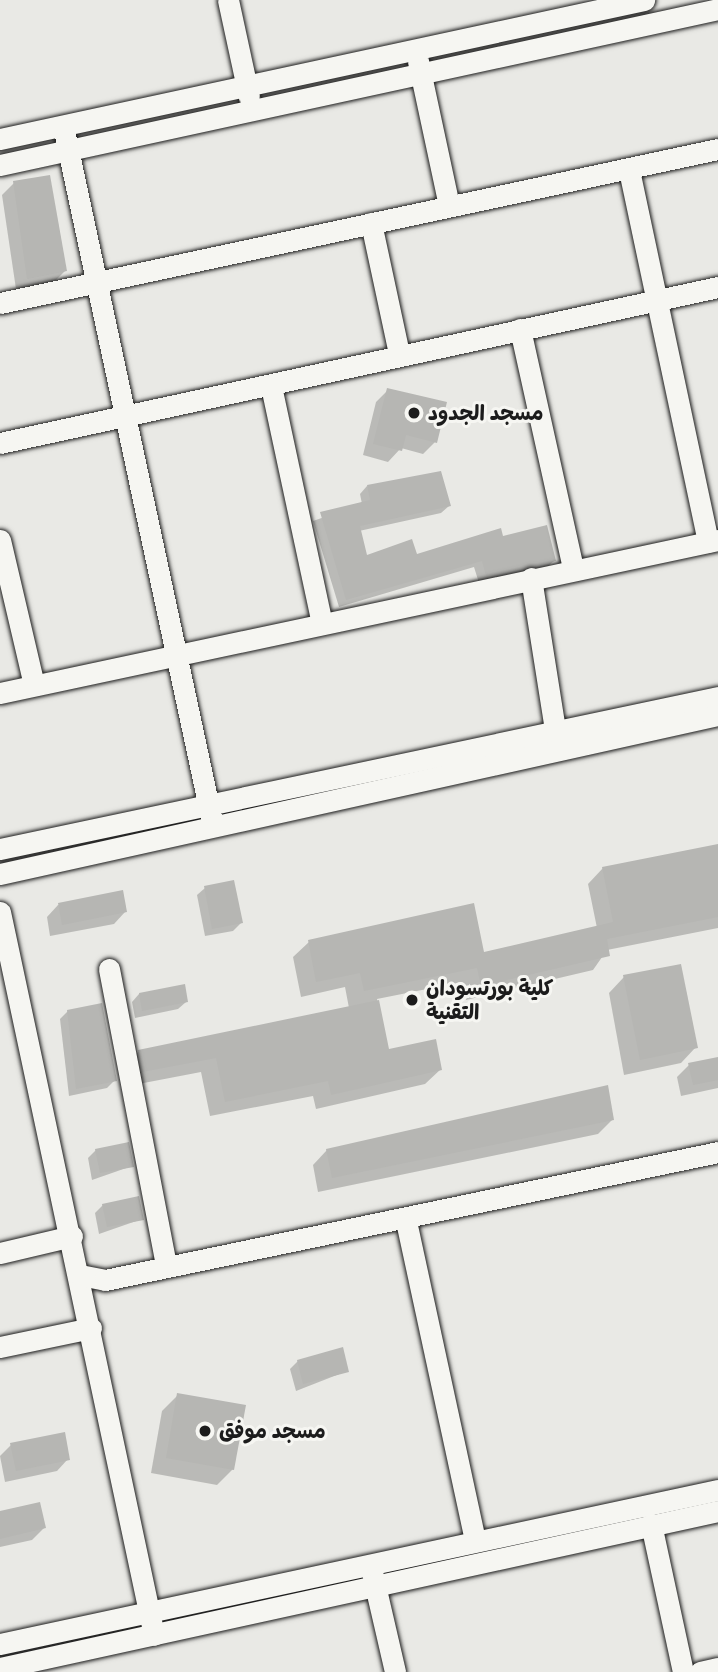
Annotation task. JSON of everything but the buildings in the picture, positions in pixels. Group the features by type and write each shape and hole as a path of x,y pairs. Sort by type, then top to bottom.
{"street":[{"path":"228,0 252,109"},
{"path":"0,139 415,48 562,9 645,0"},
{"path":"562,9 566,41"},
{"path":"0,164 718,9"},
{"path":"415,48 449,206"},
{"path":"63,125 94,284 211,815"},
{"path":"0,303 718,149"},
{"path":"0,693 177,657 573,568 713,541 656,301 629,170"},
{"path":"371,223 399,354"},
{"path":"0,443 271,386 399,354 718,287"},
{"path":"520,329 573,568"},
{"path":"271,386 322,624"},
{"path":"1,550 34,685"},
{"path":"531,578 555,730"},
{"path":"0,874 211,815 555,730 718,697"},
{"path":"0,849 211,815 718,715"},
{"path":"0,912 5,967 72,1236 153,1624"},
{"path":"109,969 166,1265"},
{"path":"80,1275 105,1280 166,1265 406,1221 718,1152"},
{"path":"406,1221 475,1539"},
{"path":"0,1253 72,1236"},
{"path":"0,1347 91,1328"},
{"path":"372,1573 475,1539 718,1490"},
{"path":"0,1644 153,1624 372,1573 718,1511"},
{"path":"651,1524 683,1672"},
{"path":"372,1573 395,1672"},
{"path":"0,1668 69,1663 153,1624"},
{"path":"700,1672 718,1668"}],"place":[{"name":"مسجد الجدود","path":"414,413"},
{"name":"كلية بورتسودان التقنية","path":"412,1000"},
{"name":"مسجد موفق","path":"205,1431"}]}
